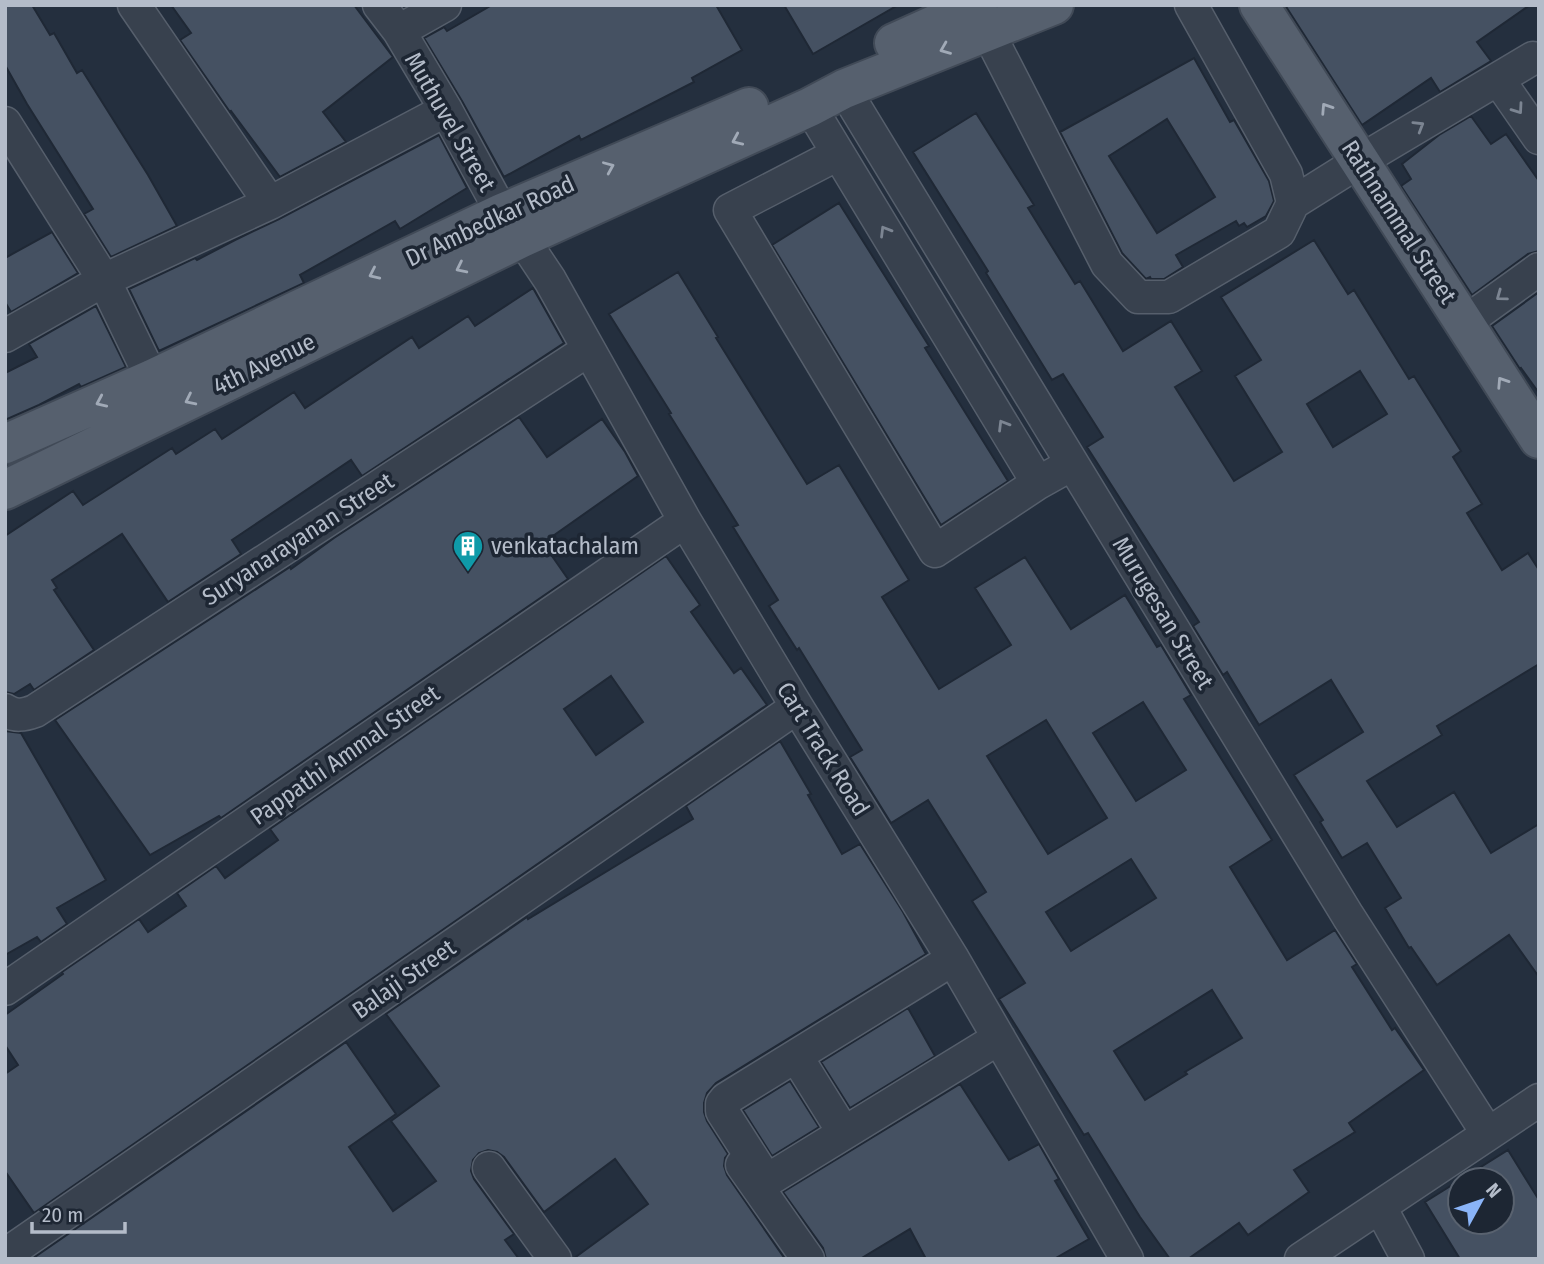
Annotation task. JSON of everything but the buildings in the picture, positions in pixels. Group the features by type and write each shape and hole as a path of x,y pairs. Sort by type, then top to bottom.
{"main road":[{"name":"Dr Ambedkar Road","path":"512,226 825,74 983,19 1054,5"},
{"name":"Rathnammal Street","path":"1259,5 1539,439"},
{"name":"Dr Ambedkar Road","path":"5,444 512,226 810,107 983,19"},
{"name":"4th Avenue","path":"5,490 512,226"}],"street":[{"path":"134,5 271,203"},
{"name":"Muthuvel Street","path":"379,5 446,110 512,226"},
{"path":"398,32 445,5"},
{"path":"1191,5 1286,174 1293,203"},
{"path":"983,19 1107,264 1138,297 1169,297 1247,253 1279,232 1293,203 1533,58"},
{"path":"1498,79 1539,138"},
{"name":"Murugesan Street","path":"844,89 1348,916 1488,1134"},
{"path":"810,107 1038,483"},
{"path":"5,336 104,280 271,203 446,110"},
{"path":"5,123 104,280 152,379"},
{"path":"838,154 730,210 934,551 1072,464"},
{"name":"Cart Track Road","path":"512,226 550,280 685,521 953,960 1126,1258"},
{"path":"1464,323 1539,269"},
{"name":"Suryanarayanan Street","path":"5,710 12,715 35,711 588,350"},
{"name":"Pappathi Ammal Street","path":"5,989 685,521"},
{"name":"Balaji Street","path":"10,1250 797,707"},
{"path":"953,960 726,1099 722,1104 722,1111 766,1178 771,1178 999,1038"},
{"path":"796,1056 844,1133"},
{"path":"1301,1259 1539,1100"},
{"path":"711,1121 808,1259"},
{"path":"489,1168 555,1259"},
{"path":"1380,1207 1408,1259"}],"place":[{"name":"venkatachalam","path":"468,573"}]}
